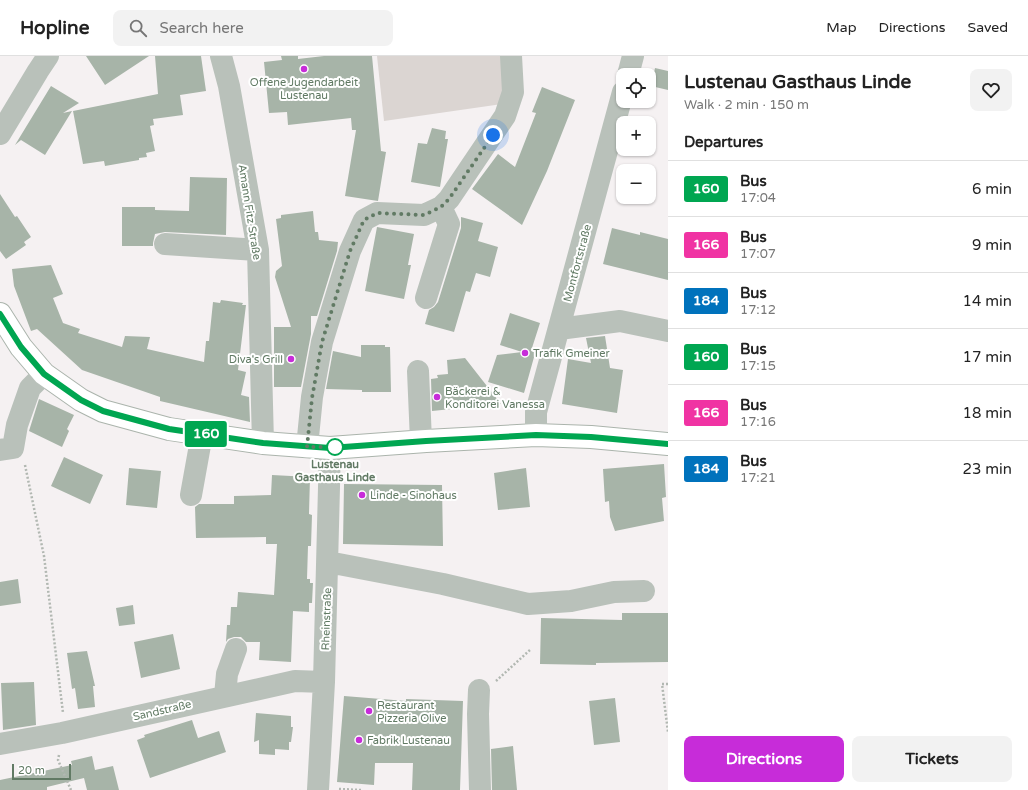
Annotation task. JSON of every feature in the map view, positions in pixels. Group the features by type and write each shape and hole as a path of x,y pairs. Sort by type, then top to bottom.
{"main road":[{"path":"0,314 21,347 44,374 81,400 103,411 169,429 263,443 330,448 421,441 536,435 591,437 668,444"}],"street":[{"path":"0,134 48,56"},
{"path":"307,447 312,398 322,342 350,251 364,220 377,213 424,215 441,207 449,199 505,116 513,92 511,56"},
{"path":"630,68 633,56"},
{"name":"Amann Fitz Straße","path":"227,57 229,86 258,250 263,443"},
{"name":"Montfortstraße","path":"536,435 536,412 619,108"},
{"path":"426,298 449,224 441,207"},
{"path":"165,244 258,250"},
{"path":"559,329 620,321 668,331"},
{"path":"418,371 421,441"},
{"path":"0,450 13,448 9,427 30,388 44,374"},
{"path":"191,495 202,434"},
{"name":"Rheinstraße","path":"318,790 324,682 330,448"},
{"path":"328,562 443,584 528,604 571,601 614,592 644,591"},
{"path":"225,696 227,674 236,649"},
{"name":"Sandstraße","path":"0,744 62,733 295,681 324,682"},
{"path":"480,790 478,714 485,687"}],"path":[{"path":"23,458 44,556 64,720"},
{"path":"485,687 531,648"},
{"path":"668,684 662,684 668,732"},
{"path":"59,752 58,760 71,790"}],"shaded area":[{"path":"377,56 510,56 509,103 384,121"}],"building":[{"path":"86,56 149,56 105,85"},
{"path":"155,56 201,56 206,91 180,95 183,115 153,119 154,125 150,126 155,151 146,153 147,157 139,158 139,160 105,166 104,161 83,164 73,111 158,94"},
{"path":"281,56 298,56 298,59 324,56 372,56 381,151 386,152 378,201 345,196 356,130 352,130 351,118 288,125 287,112 269,113 264,62 282,60"},
{"path":"656,68 668,71 668,90 656,87"},
{"path":"51,86 79,103 63,113 72,111 45,155 21,140 15,145"},
{"path":"542,87 575,100 547,171 522,225 472,189 498,154 515,167 536,113 532,112"},
{"path":"432,128 446,131 445,139 448,139 440,187 411,182 418,143 427,144"},
{"path":"190,177 227,178 226,235 165,232 155,234 153,246 122,246 122,207 155,207 155,210 189,211"},
{"path":"0,194 15,217 17,216 31,237 24,242 26,245 6,259 0,251"},
{"path":"313,211 315,232 318,232 319,240 338,242 337,251 317,316 311,316 311,334 301,387 274,387 274,327 291,327 275,277 276,271 282,266 276,219 281,218 281,215"},
{"path":"461,217 483,223 478,241 498,247 490,277 476,273 470,292 466,291 454,332 425,324 429,310 438,302 461,228"},
{"path":"377,227 414,234 408,265 411,265 404,299 365,291"},
{"path":"612,228 640,235 640,232 668,239 668,280 603,264"},
{"path":"51,265 63,294 53,298 63,323 80,329 78,333 122,347 125,336 150,337 147,349 204,362 206,341 209,341 213,302 220,303 221,300 243,303 242,305 246,305 238,370 246,372 241,395 249,397 250,422 160,401 160,397 82,370 37,329 31,331 14,286 12,269"},
{"path":"510,313 540,323 531,351 536,350 524,393 488,382 497,355 522,352 500,345"},
{"path":"605,336 610,368 623,370 617,413 562,404 568,359 591,363 586,338"},
{"path":"361,345 385,345 385,347 390,347 391,392 362,392 362,390 326,389 333,351 361,357"},
{"path":"465,358 501,404 432,411 431,379 438,378 437,375 448,374 447,360"},
{"path":"39,399 74,415 67,429 69,431 62,447 29,431"},
{"path":"64,457 103,475 90,504 51,486"},
{"path":"664,464 666,497 662,498 664,521 615,531 610,517 609,501 605,502 603,469"},
{"path":"129,468 161,471 157,508 126,505"},
{"path":"526,468 530,507 498,510 494,473"},
{"path":"272,475 310,477 309,514 312,515 311,546 308,546 307,579 310,579 310,583 313,583 312,603 309,603 309,612 293,611 291,662 259,660 260,642 246,642 241,637 234,637 228,639 226,642 227,625 230,625 231,607 237,607 238,592 274,595 277,544 266,544 266,537 196,538 195,507 199,504 234,504 234,496 271,495"},
{"path":"344,484 442,485 443,546 343,544"},
{"path":"18,579 21,603 0,606 0,582"},
{"path":"133,605 135,624 119,626 116,608"},
{"path":"622,613 668,613 668,662 596,663 596,665 540,664 541,618 622,620"},
{"path":"173,634 180,669 141,678 134,642"},
{"path":"87,651 95,686 93,686 95,707 78,709 75,688 72,689 67,653"},
{"path":"34,682 36,725 3,730 1,683"},
{"path":"344,696 406,701 406,699 463,701 460,790 412,790 413,763 375,763 374,785 337,782"},
{"path":"615,698 620,742 594,745 589,701"},
{"path":"256,713 291,716 291,727 293,727 291,742 289,742 289,750 275,749 275,755 259,754 259,740 254,742"},
{"path":"192,720 198,738 219,731 226,752 150,778 137,740 145,737 144,735"},
{"path":"513,746 517,790 492,790 491,749"},
{"path":"92,756 95,770 113,766 119,790 87,790 84,778 47,787 47,790 0,790 0,780 72,765 71,761"}],"bus line":[{"name":"160","path":"0,314 21,347 44,374 81,400 103,411 169,429 263,443 330,448 536,435 591,437 668,444"}],"place":[{"name":"Offene Jugendarbeit Lustenau","path":"304,69"},
{"name":"Trafik Gmeiner","path":"525,353"},
{"name":"Diva's Grill","path":"291,359"},
{"name":"Bäckerei & Konditorei Vanessa","path":"437,397"},
{"name":"Lustenau Gasthaus Linde","path":"335,447"},
{"name":"Linde - Sinohaus","path":"362,495"},
{"name":"Restaurant Pizzeria Olive","path":"369,711"},
{"name":"Fabrik Lustenau","path":"359,740"}],"route":[{"path":"335,447 307,447 312,398 322,342 350,251 364,220 377,213 424,215 441,207 449,199 493,135"}]}
